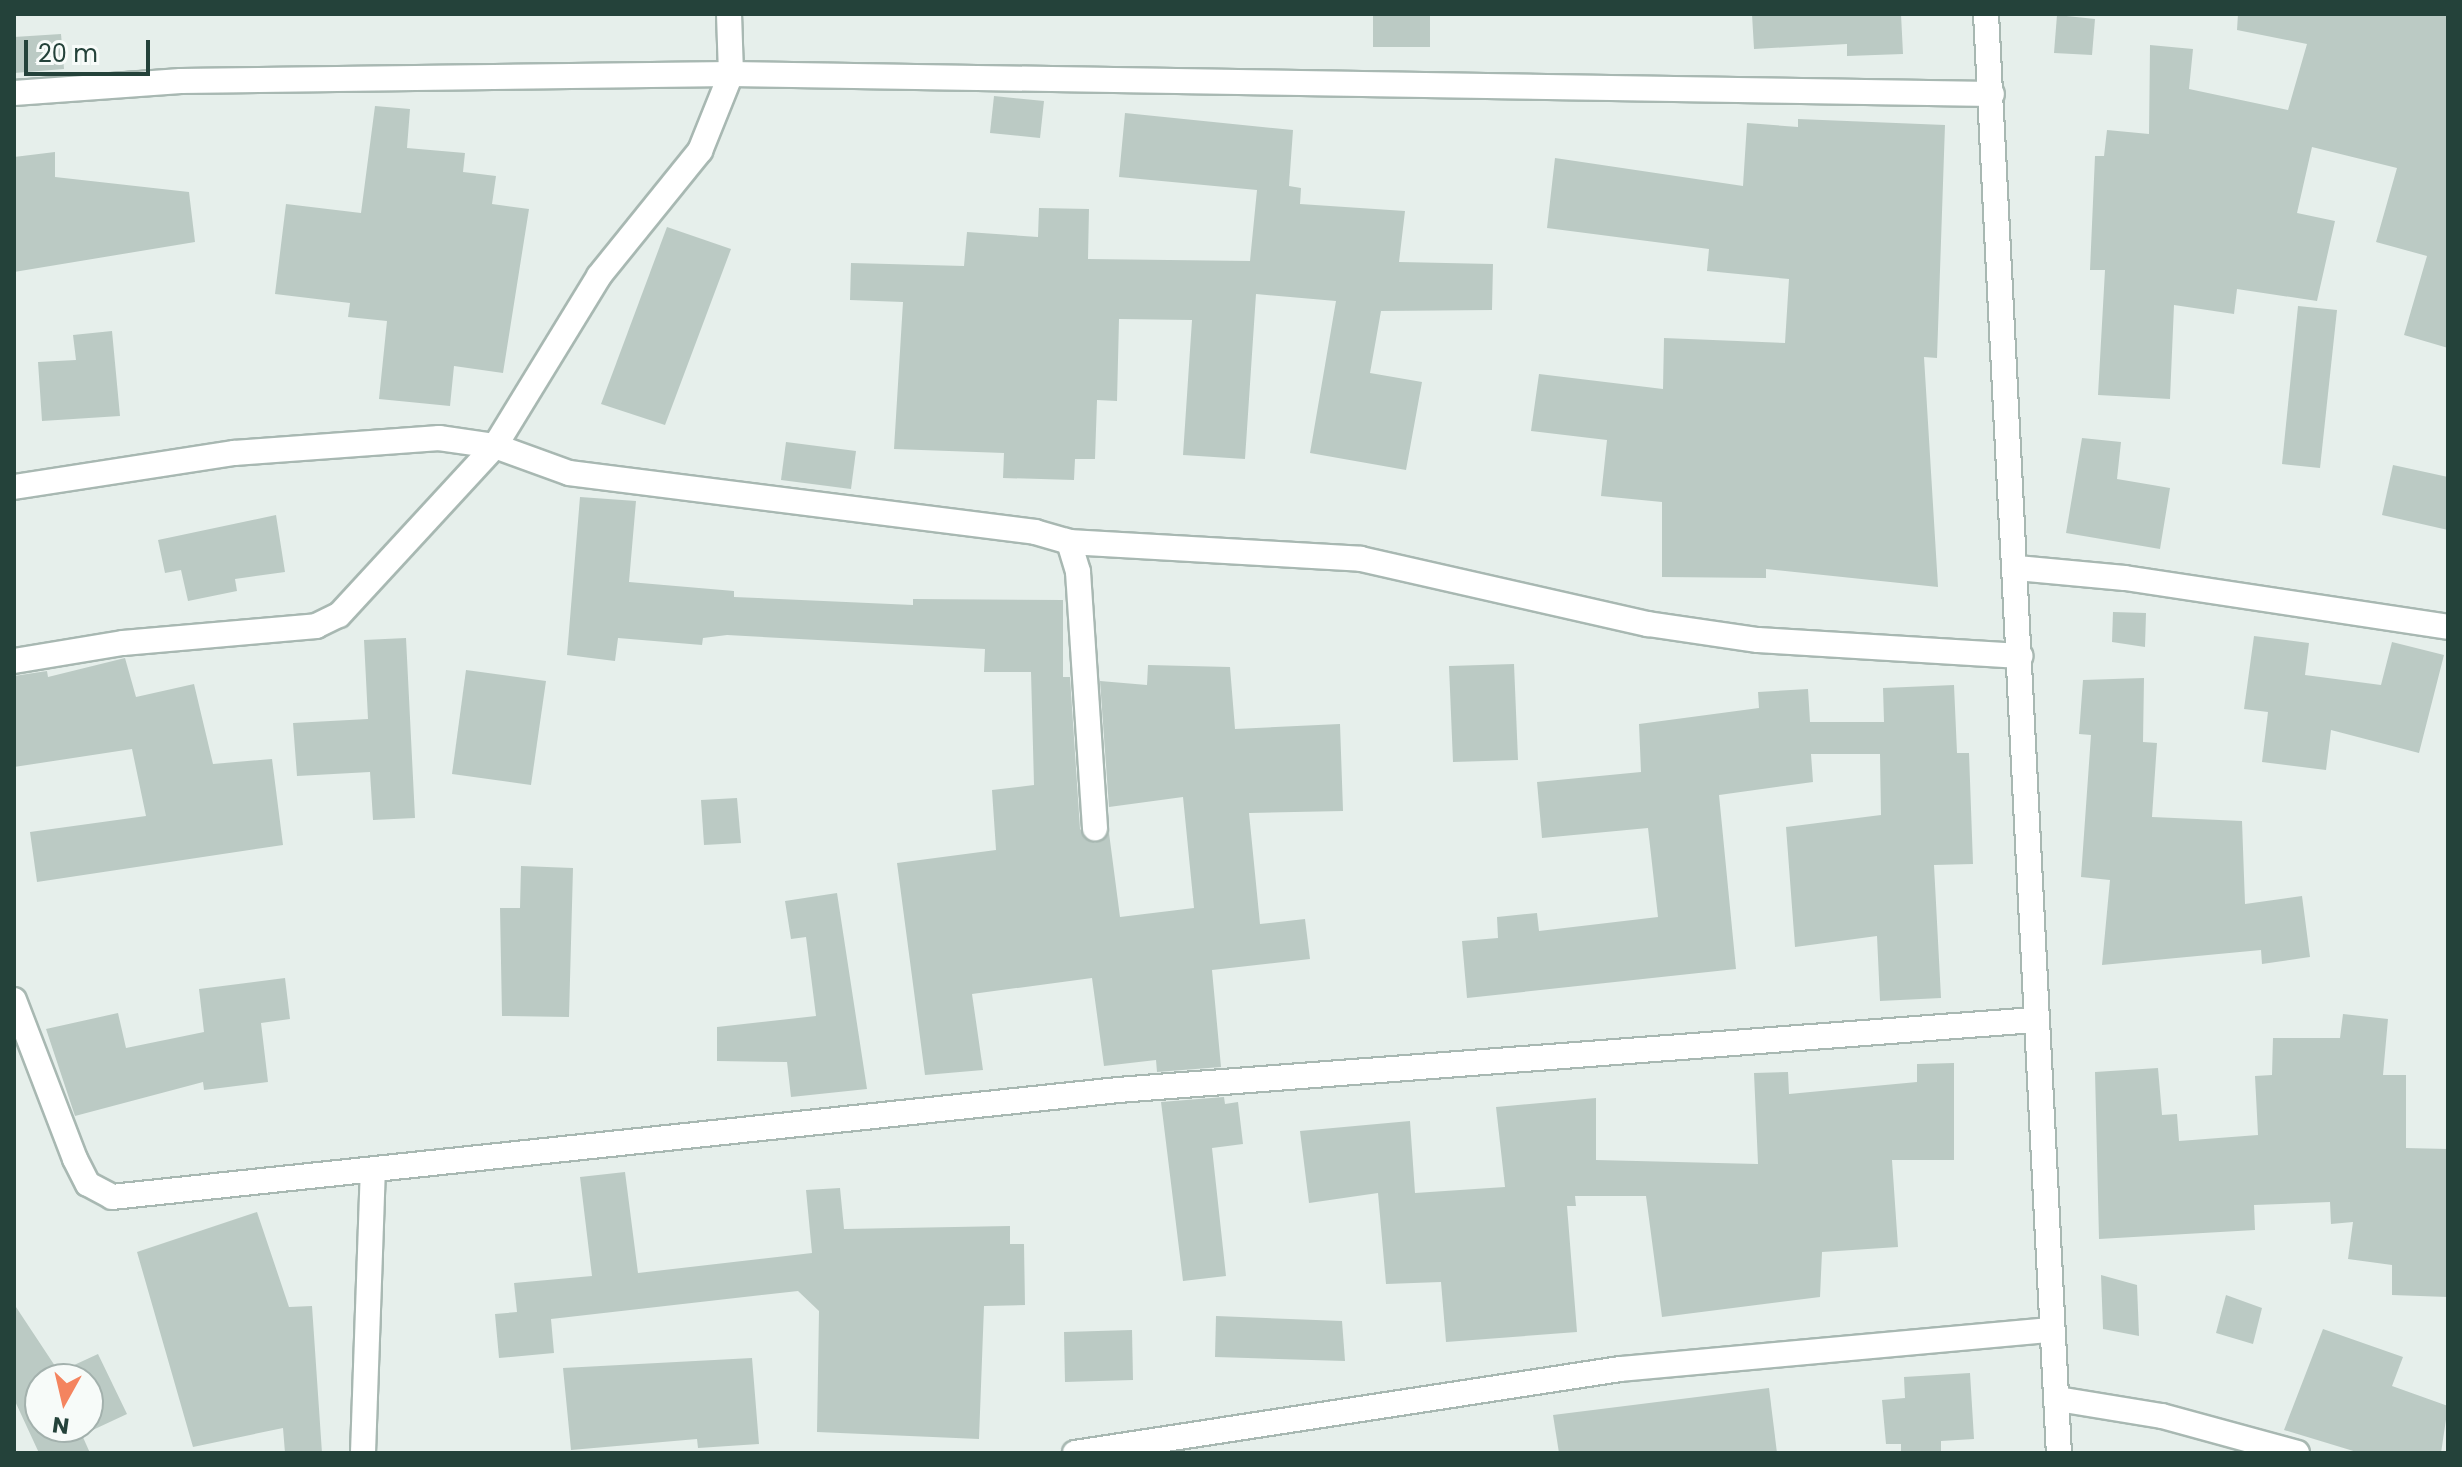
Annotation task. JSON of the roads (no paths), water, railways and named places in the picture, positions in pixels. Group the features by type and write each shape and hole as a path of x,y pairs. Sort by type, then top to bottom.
{"street":[{"path":"14,661 123,643 316,626 339,615 495,446 599,276 700,151 731,74 729,14"},
{"path":"1986,14 2017,568 2034,1020 2059,1453"},
{"path":"14,93 181,81 731,74 1992,94"},
{"path":"14,487 234,453 439,438 495,446 569,473 1035,532 1069,542 1361,559 1664,626 1758,640 2021,656"},
{"path":"1069,542 1078,572 1095,828"},
{"path":"2017,568 2125,578 2448,627"},
{"path":"14,1000 75,1159 88,1184 112,1197 373,1172 1118,1090 2034,1020"},
{"path":"363,1453 373,1172"},
{"path":"1075,1453 1620,1369 2052,1330"},
{"path":"2058,1399 2162,1416 2297,1453"}]}
